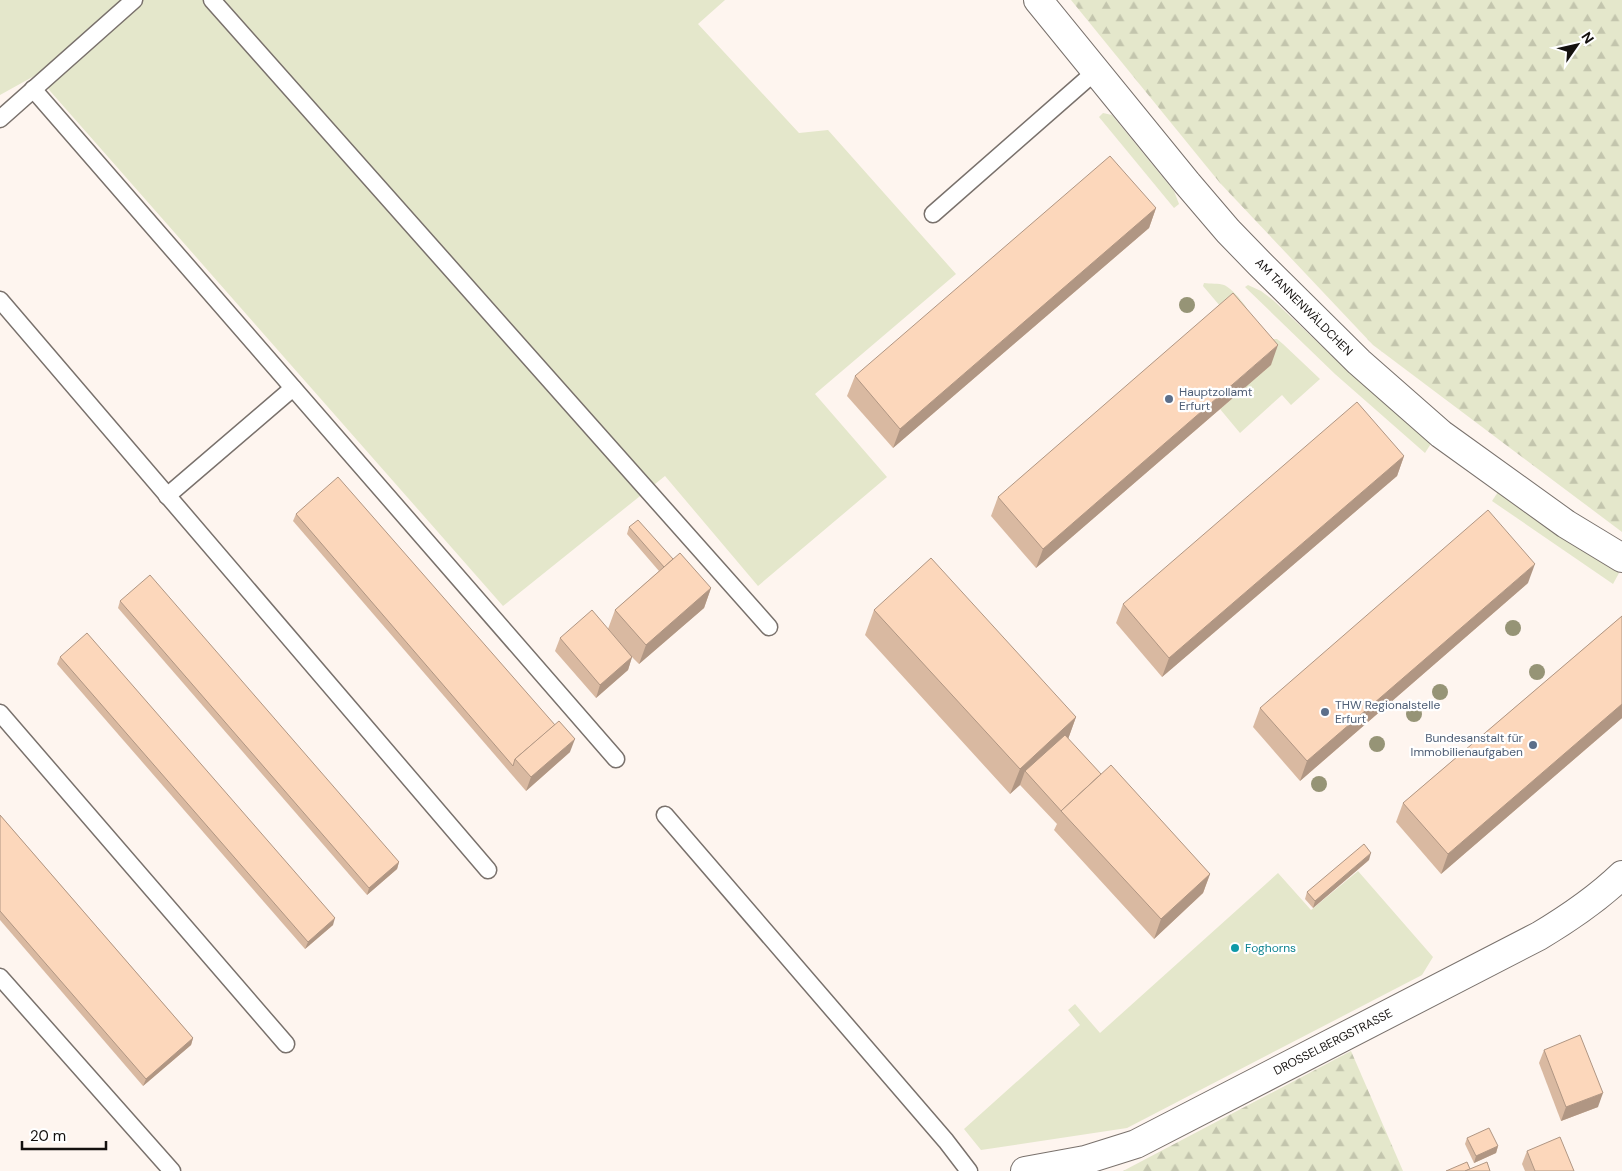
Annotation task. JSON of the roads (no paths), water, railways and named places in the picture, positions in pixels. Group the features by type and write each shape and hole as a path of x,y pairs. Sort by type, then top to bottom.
{"street":[{"name":"AM TANNENWÄLDCHEN","path":"1038,0 1228,231 1359,362 1441,434 1566,524 1622,558"},
{"name":"DROSSELBERGSTRASSE","path":"1026,1171 1085,1160 1136,1144 1539,936 1620,884"}],"lane":[{"path":"0,119 134,0"},
{"path":"212,0 769,627"},
{"path":"933,214 1096,71"},
{"path":"33,89 616,759"},
{"path":"0,300 488,870"},
{"path":"167,496 293,388"},
{"path":"0,713 286,1044"},
{"path":"665,815 946,1141 969,1171"},
{"path":"0,977 172,1171"}],"place":[{"name":"Hauptzollamt Erfurt","path":"1169,399"},
{"name":"THW Regionalstelle Erfurt","path":"1325,712"},
{"name":"Bundesanstalt für Immobilienaufgaben","path":"1533,745"},
{"name":"Foghorns","path":"1235,948"}]}
